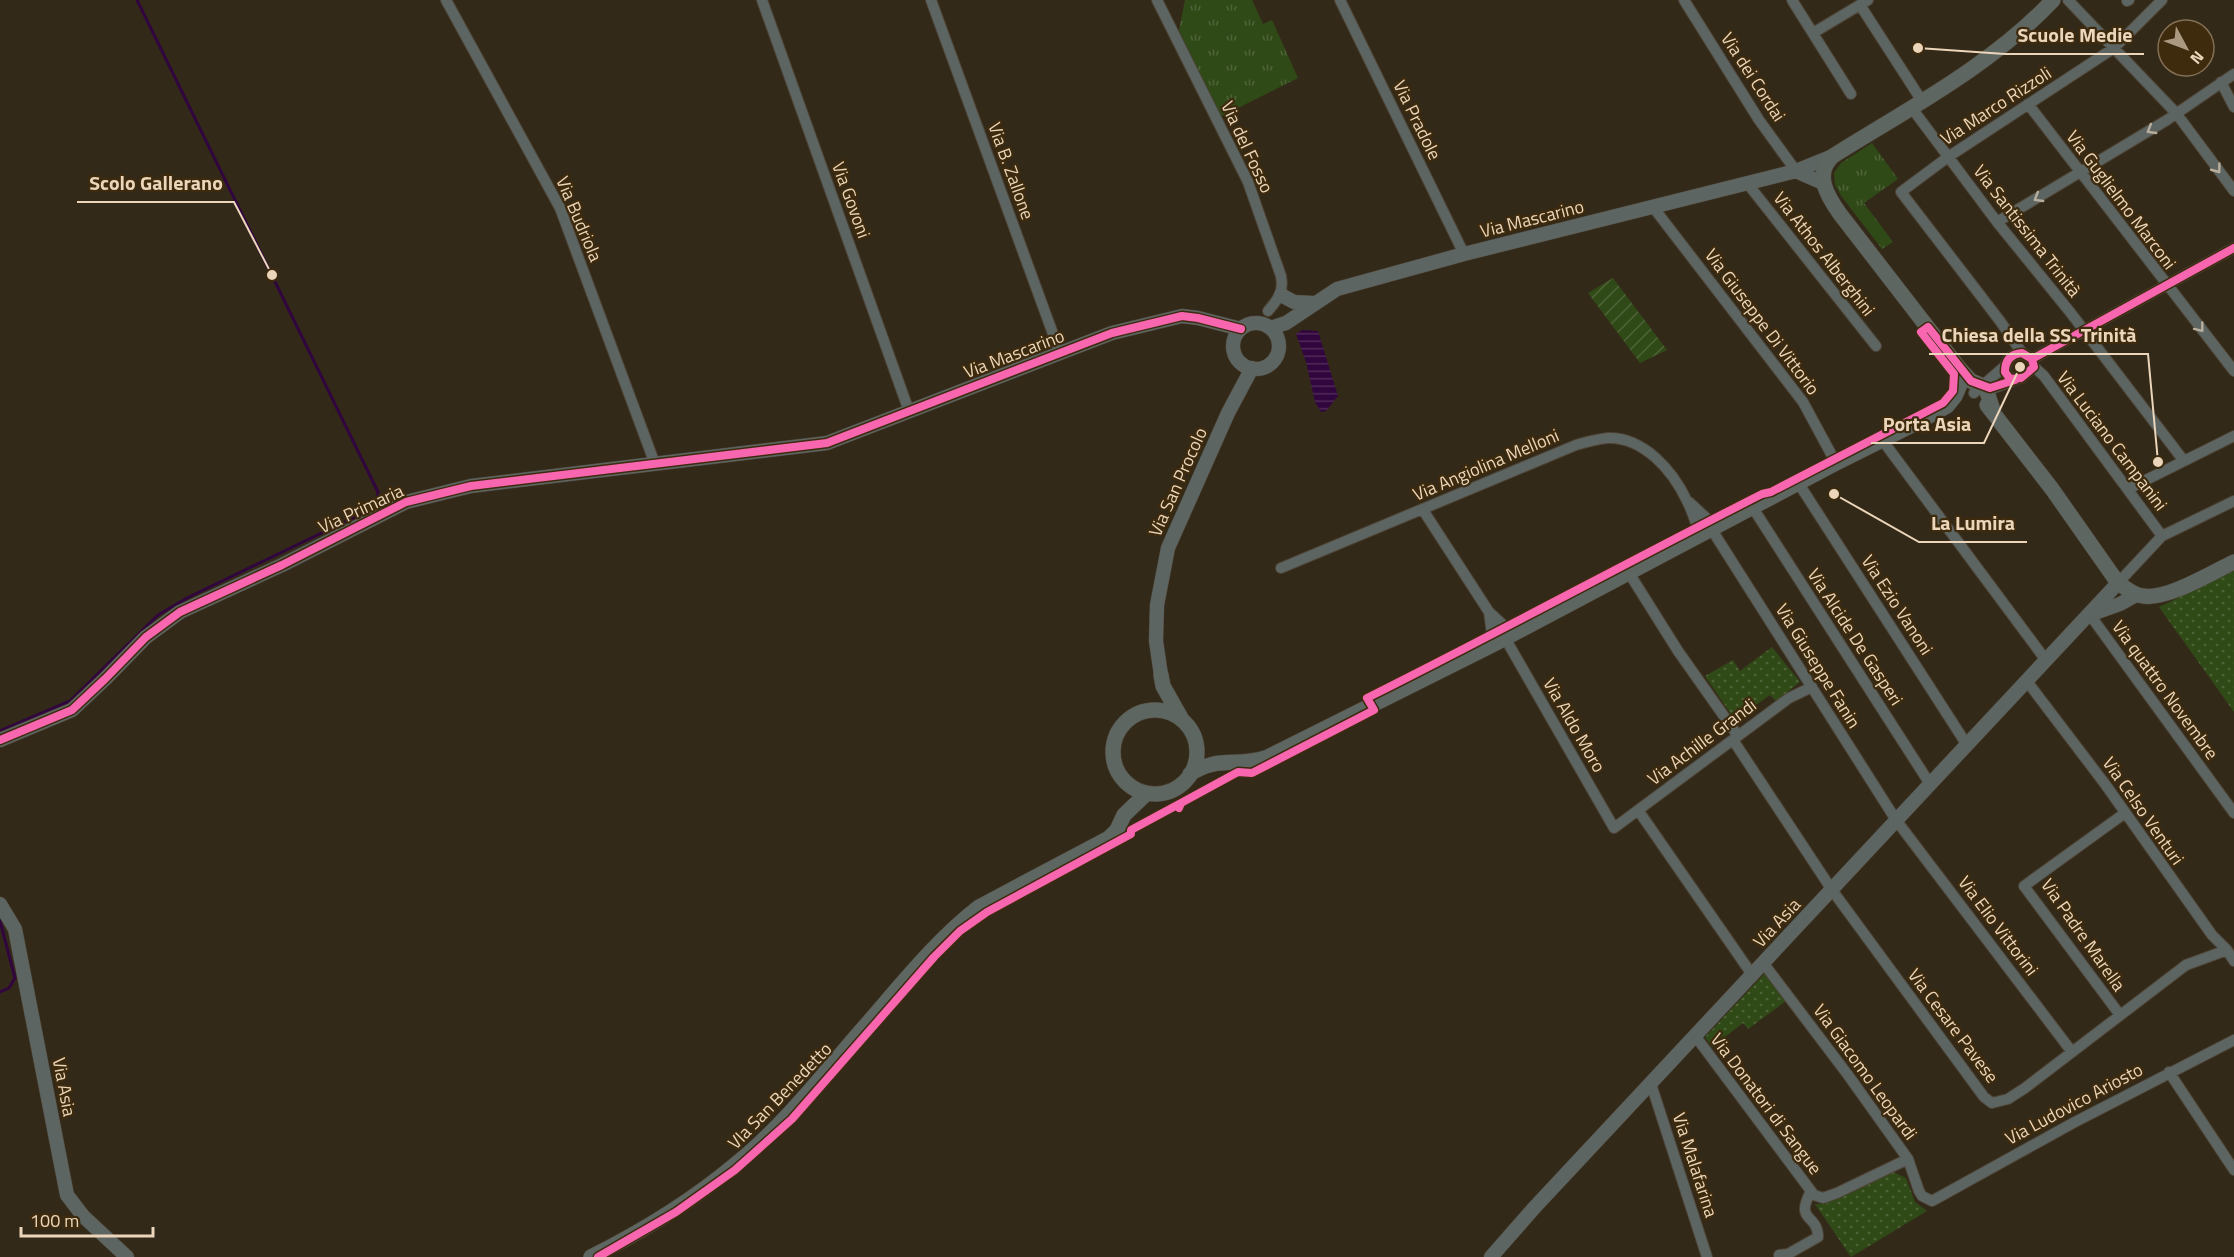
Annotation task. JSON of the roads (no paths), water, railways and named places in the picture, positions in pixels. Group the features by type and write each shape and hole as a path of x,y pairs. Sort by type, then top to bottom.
{"main road":[{"path":"2054,0 2008,42 1833,156 1826,165 1823,183 1827,195 1840,214 1959,368 1962,380 1973,387 1992,406 2118,583 2136,595 2150,597 2165,594 2234,562"},
{"path":"1182,719 1169,712 1148,710 1134,715 1125,722 1115,737 1113,748 1118,772 1125,782 1147,793 1165,792 1175,788 1202,766 1221,762 1248,763 1268,758 1505,638 1836,463 1920,422 1973,387"},
{"path":"1148,710 1161,675"},
{"path":"1161,675 1163,686 1193,735 1196,745 1196,758 1190,774"},
{"path":"1196,745 1221,762"},
{"path":"1124,815 1125,782"},
{"name":"VIa San Benedetto","path":"591,1257 674,1209 736,1164 792,1109 960,922 979,907 1109,838 1117,830 1124,815 1147,793"}],"street":[{"name":"Via Budriola","path":"446,0 560,208 655,464"},
{"name":"Via Govoni","path":"762,0 909,411"},
{"name":"Via B. Zallone","path":"931,0 1060,353"},
{"name":"Via del Fosso","path":"1157,0 1248,182 1281,276 1281,295"},
{"name":"Via Pradole","path":"1340,0 1464,254"},
{"name":"Via dei Cordai","path":"1684,0 1759,120 1796,171"},
{"path":"1792,0 1851,94"},
{"path":"2068,0 2176,113 2234,191"},
{"name":"Via Marco Rizzoli","path":"1901,192 1948,157 2114,48 2162,0"},
{"path":"1813,33 1864,2"},
{"name":"Via Santissima Trinità","path":"1864,2 1916,104 1948,157 2184,461"},
{"path":"1997,222 2176,113 2234,74"},
{"path":"2221,82 2234,107"},
{"name":"Via Guglielmo Marconi","path":"2028,104 2234,371"},
{"name":"Via Mascarino","path":"1268,329 1286,323 1337,289 1464,254 1796,171 1833,156"},
{"path":"1796,171 1823,183"},
{"name":"Via Athos Alberghini","path":"1747,183 1876,346"},
{"name":"Via Luciano Campanini","path":"1901,192 2029,360 2044,376 2162,536"},
{"name":"Via Giuseppe Di Vittorio","path":"1653,207 1803,402 1836,463"},
{"path":"1973,387 2005,366 2010,357 2029,360 2234,248"},
{"path":"1268,329 1247,324 1237,333 1234,352 1247,366 1259,368 1271,363 1278,351 1268,329 1268,311 1281,295 1294,302 1313,303"},
{"name":"Via Mascarino","path":"827,443 1112,333 1182,316 1216,322 1237,333"},
{"path":"1973,387 1994,388 2021,378 2029,360"},
{"name":"Via San Procolo","path":"1161,675 1156,641 1157,605 1168,548 1247,366"},
{"path":"2005,366 2010,382"},
{"path":"1992,406 1994,392 2010,382"},
{"path":"2128,489 2234,436"},
{"name":"Via Angiolina Melloni","path":"1281,568 1576,445 1609,438 1624,440 1661,462 1709,531"},
{"path":"1883,441 2045,659"},
{"name":"Via Primaria","path":"0,740 72,710 146,637 180,612 282,565 406,502 471,486 827,443"},
{"name":"Via Ezio Vanoni","path":"1799,484 1967,745"},
{"name":"Via Angiolina Melloni","path":"1687,500 1709,531"},
{"path":"2118,583 2162,536 2234,501"},
{"name":"Via Alcide De Gasperi","path":"1753,508 1930,784"},
{"path":"1423,510 1505,638"},
{"name":"Via Giuseppe Fanin","path":"1709,531 1896,820"},
{"path":"1629,573 1832,891"},
{"name":"Via Asia","path":"1491,1257 1534,1208 2118,583"},
{"name":"Via Asia","path":"2090,615 2136,595"},
{"path":"1489,612 1492,634 1505,638"},
{"name":"Via quattro Novembre","path":"2090,615 2234,813"},
{"name":"Via Aldo Moro","path":"1505,638 1614,828"},
{"name":"Via Celso Venturi","path":"2026,680 2212,935 2234,961"},
{"name":"Via Achille Grandi","path":"1614,828 1789,699 1812,687"},
{"path":"1638,810 1753,975"},
{"name":"Via Padre Marella","path":"2120,1015 2024,886 2125,813"},
{"name":"Via Elio Vittorini","path":"1896,820 2072,1052"},
{"name":"Via Cesare Pavese","path":"1832,891 1984,1097 1992,1103 1998,1103 2016,1093 2072,1052"},
{"name":"Via Asia","path":"0,904 15,929 67,1195 82,1216 127,1257"},
{"path":"2072,1052 2186,965 2227,950"},
{"name":"Via Giacomo Leopardi","path":"1764,964 1908,1159 1922,1196 1932,1201"},
{"name":"Via Donatori di Sangue","path":"1696,1037 1811,1191 1823,1198 1908,1159"},
{"name":"Via Ludovico Ariosto","path":"1932,1201 2169,1072 2234,1040"},
{"path":"2169,1072 2234,1170"},
{"name":"Via Malafarina","path":"1651,1084 1707,1257"},
{"path":"1779,1255 1788,1254 1818,1237 1818,1232 1804,1210 1804,1204 1811,1191"}],"waterway":[{"path":"0,731 70,701 158,615 189,597 365,512 377,503 378,492 137,0"},
{"path":"0,921 15,978 9,988 0,992"}],"place":[{"name":"Scuole Medie","path":"1918,48"},
{"name":"Scolo Gallerano","path":"272,275"},
{"name":"Porta Asia","path":"2020,367"},
{"name":"Chiesa della SS. Trinità","path":"2158,462"},
{"name":"La Lumira","path":"1834,494"}]}
